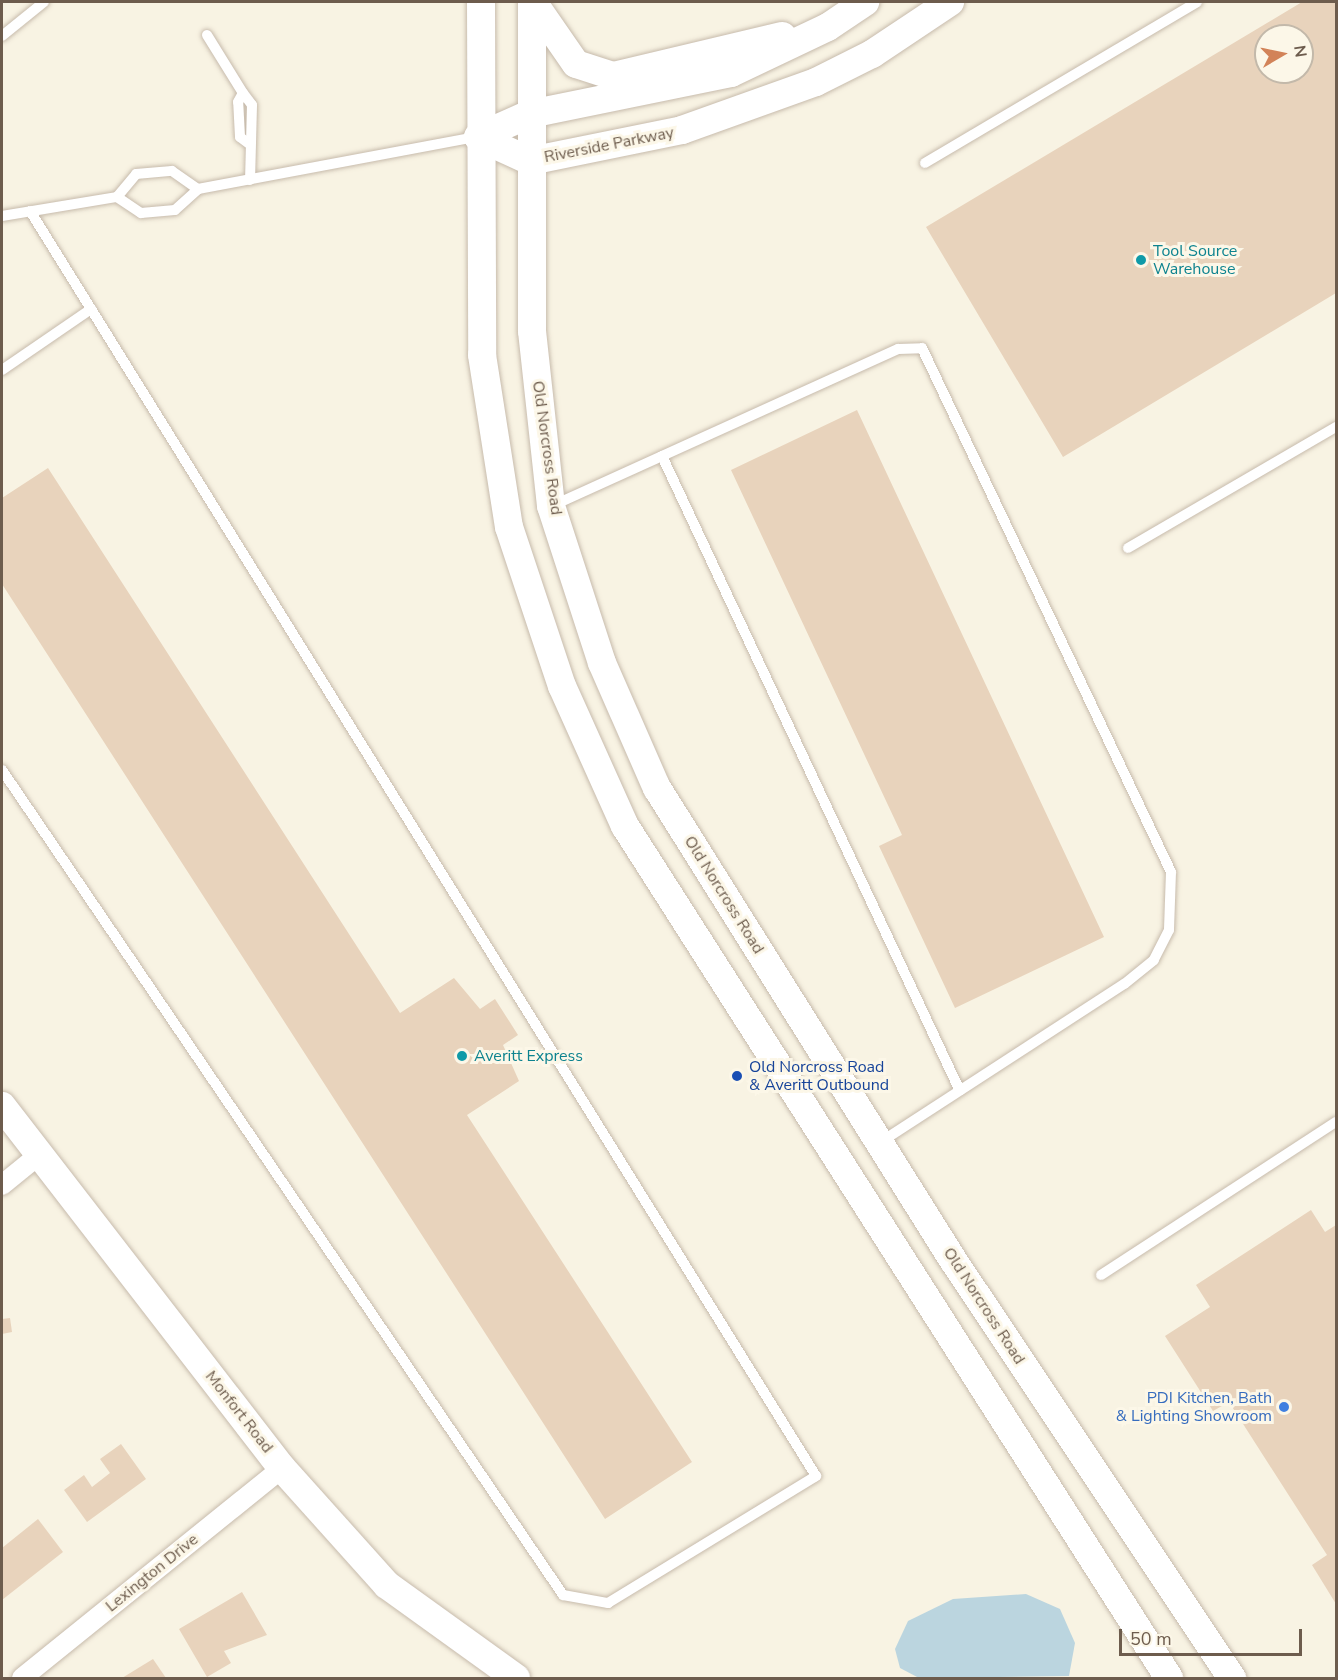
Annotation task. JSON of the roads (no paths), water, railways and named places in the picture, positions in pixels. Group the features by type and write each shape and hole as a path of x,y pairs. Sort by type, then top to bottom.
{"main road":[{"path":"481,2 478,137 482,355 509,527 562,686 625,826 1169,1678"},
{"path":"533,2 576,64 613,76 828,27"},
{"name":"Old Norcross Road","path":"533,2 530,114 532,331 551,506 602,663 657,788 879,1143 1232,1678"},
{"path":"478,137 530,114 601,104 731,73 828,27 866,2"},
{"name":"Riverside Parkway","path":"478,137 530,161 639,141 776,100 872,54 950,2"},
{"name":"Monfort Road","path":"2,1106 282,1468 387,1585 503,1676"}],"street":[{"path":"2,1185 40,1154"},
{"name":"Lexington Drive","path":"22,1678 282,1468"}],"lane":[{"path":"2,36 44,2"},
{"path":"925,163 1197,2"},
{"path":"207,35 252,105 254,132 248,143 250,180"},
{"path":"117,196 141,213 175,210 198,189 478,137"},
{"path":"2,216 117,196 136,174 172,171 198,189"},
{"path":"2,770 562,1595 608,1603 816,1476 30,211"},
{"path":"2,370 91,309"},
{"path":"551,506 898,349 922,348 1171,872 1169,930 1154,960 879,1143"},
{"path":"1128,548 1336,427"},
{"path":"662,456 960,1091"},
{"path":"1101,1275 1336,1122"}],"water":[{"path":"1026,1594 1060,1609 1075,1643 1069,1676 919,1678 900,1668 895,1649 908,1621 953,1599"}],"place":[{"name":"Tool Source Warehouse","path":"1141,260"},
{"name":"Averitt Express","path":"462,1056"},
{"name":"Old Norcross Road & Averitt Outbound","path":"737,1076"},
{"name":"PDI Kitchen, Bath & Lighting Showroom","path":"1284,1407"}]}
